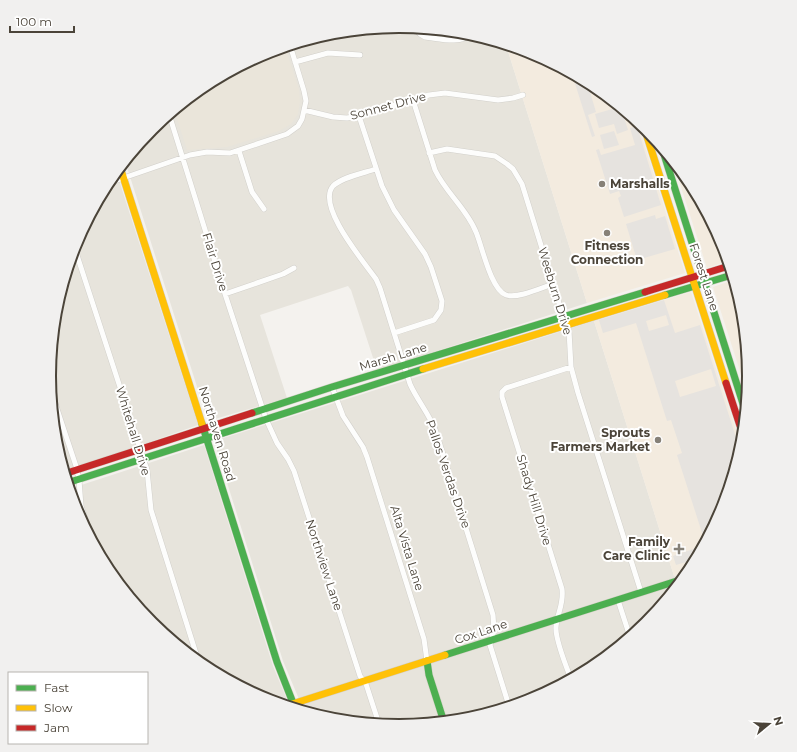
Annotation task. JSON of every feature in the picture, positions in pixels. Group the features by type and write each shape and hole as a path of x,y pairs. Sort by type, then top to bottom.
{"main road":[{"name":"Forest Lane","path":"649,142 739,422"},
{"name":"Forest Lane","path":"666,162 741,398"},
{"name":"Northaven Road","path":"122,173 290,701"},
{"path":"669,206 679,203"},
{"name":"Marsh Lane","path":"69,472 332,387 724,268"},
{"name":"Marsh Lane","path":"73,482 335,396 727,277"},
{"path":"630,296 633,304"},
{"path":"718,358 727,355"},
{"name":"Cox Lane","path":"298,704 364,681 673,583"},
{"name":"Alta Vista Lane","path":"427,661 429,675 442,716"}],"street":[{"path":"420,34 425,37 462,39"},
{"path":"116,181 183,157 207,152 221,154 239,151 287,134 298,126 302,119 306,101 291,50"},
{"path":"295,62 328,53 360,55"},
{"name":"Sonnet Drive","path":"304,110 333,117 347,118 359,116 429,95 445,93 498,100 523,95"},
{"path":"413,100 440,180 469,218 476,230 493,280 500,291 505,295 514,296 553,284"},
{"path":"359,116 382,186 394,210 425,254 431,267 442,301 439,315 434,320 394,333"},
{"name":"Flair Drive","path":"171,119 225,294 263,409"},
{"name":"Weeburn Drive","path":"430,153 447,149 495,156 513,169 522,184 567,324 571,340 572,367 578,393 641,592"},
{"path":"239,151 252,192 264,209"},
{"name":"Pallos Verdas Drive","path":"376,169 341,180 334,185 328,198 342,231 376,279 410,384 436,432 493,615 494,630 490,646 508,701"},
{"name":"Whitehall Drive","path":"78,257 144,459 149,478 151,510 196,652"},
{"path":"225,294 283,274 294,268"},
{"name":"Shady Hill Drive","path":"569,673 556,635 556,628 563,597 561,585 502,397 502,392 506,388 572,367"},
{"name":"Alta Vista Lane","path":"332,387 343,416 363,447 367,457 424,639 427,661"},
{"path":"57,407 77,470 81,504"},
{"name":"Northview Lane","path":"263,409 277,443 294,471 360,676 366,684 378,718"},
{"path":"618,600 628,631"}],"shaded area":[{"path":"398,33 443,36 508,51 587,303 377,370 351,290 348,286 260,315 287,398 208,421 127,166 156,133 172,118 208,91 247,68 288,51 354,36"},
{"path":"508,51 550,68 570,79 607,104 641,133 685,273 587,303"},
{"path":"286,52 299,90 300,102 298,114 291,124 279,131 227,147 187,150 176,115 227,79 247,68"},
{"path":"574,82 590,92 596,112 588,115 595,136 592,137"},
{"path":"613,109 624,117 628,130 617,134 614,124 599,128 595,114"},
{"path":"634,127 638,131 661,205 624,217 618,198 621,196 619,191 610,194 596,150 599,149 601,155 635,145 630,128"},
{"path":"614,131 619,145 604,149 600,135"},
{"path":"677,176 706,224 722,263 707,268"},
{"path":"118,178 198,425 69,470 67,465 58,421 56,398 56,354 58,331 67,287 82,245 101,204"},
{"path":"655,215 656,219 665,216 675,249 637,260 626,224"},
{"path":"728,282 730,287 739,331 742,377 713,287"},
{"path":"691,292 737,432 730,465 706,528 684,567 679,574 674,576 594,321"},
{"path":"664,300 675,333 700,325 736,438 730,465 723,486 703,535 677,455 682,453 671,420 667,421 636,323 603,333 599,320","holes":["666,315 669,325 649,331 646,321","711,369 716,386 680,397 675,381"]},
{"path":"594,321 674,576 678,575 641,619 607,648 570,673 550,684 509,701 443,716 398,719 354,716 301,705 283,661 214,441"},
{"path":"204,445 273,666 287,701 247,684 227,673 190,648 156,619 126,585 113,567 91,528 74,487"},
{"path":"696,548 687,562 676,565 673,556"}],"traffic: fast":[{"path":"666,162 741,397"},
{"path":"665,295 727,277"},
{"path":"252,413 332,387 645,292"},
{"path":"72,481 423,369"},
{"path":"202,424 277,662 293,702"},
{"path":"445,655 673,582"},
{"path":"427,661 429,675 442,716"}],"traffic: slow":[{"path":"649,142 726,383"},
{"path":"122,173 202,424"},
{"path":"423,369 665,295"},
{"path":"295,703 445,655"}],"traffic: jam":[{"path":"645,292 724,268"},
{"path":"726,383 739,422"},
{"path":"69,472 252,413"}],"place":[{"name":"Marshalls","path":"602,184"},
{"name":"Fitness Connection","path":"607,233"},
{"name":"Sprouts Farmers Market","path":"658,440"},
{"name":"Family Care Clinic","path":"679,549"}]}
